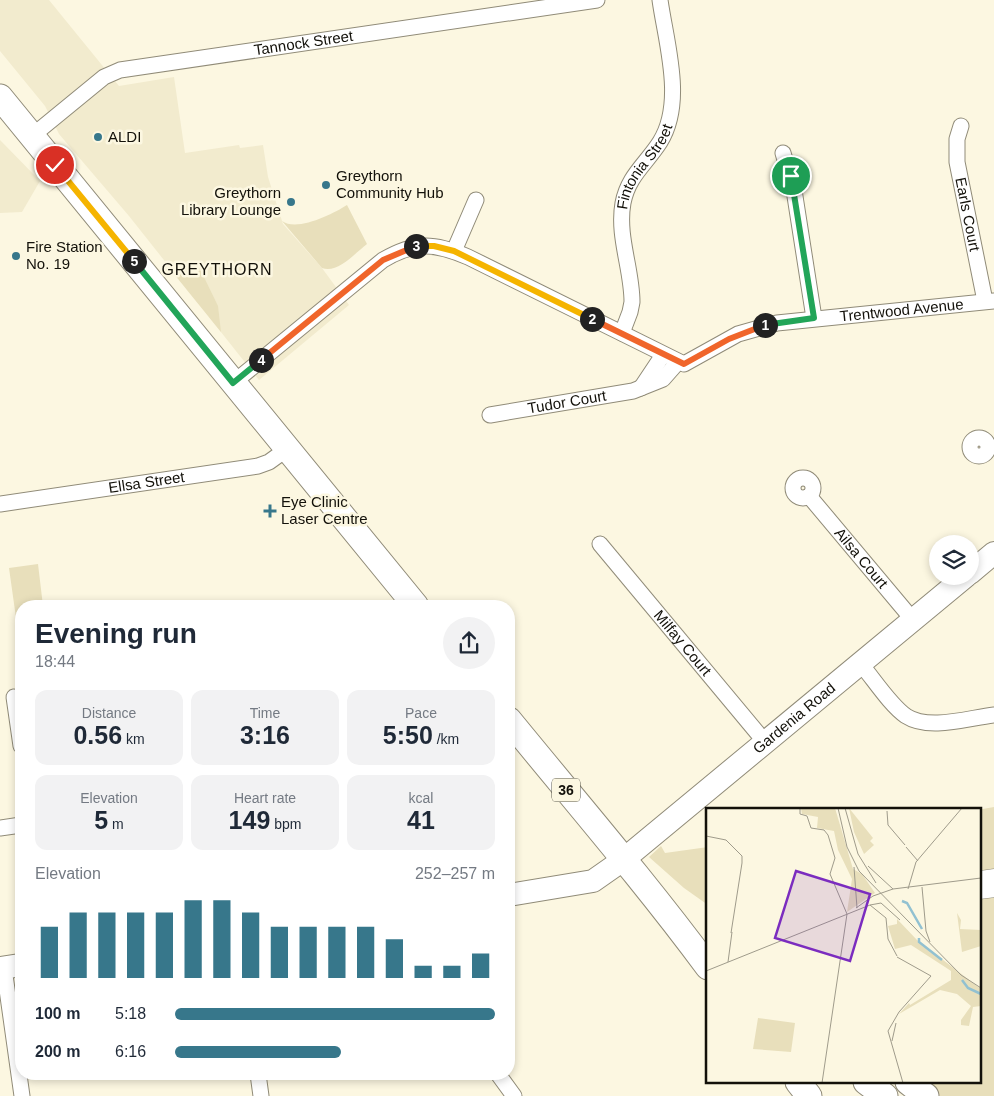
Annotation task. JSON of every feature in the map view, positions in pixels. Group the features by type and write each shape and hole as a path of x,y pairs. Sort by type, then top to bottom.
{"main road":[{"path":"0,97 411,600"},
{"name":"36","path":"515,727 654,896 706,964"},
{"name":"36","path":"654,896 706,936"},
{"path":"800,1084 809,1096"},
{"path":"869,1084 885,1096"},
{"path":"911,1084 926,1096"}],"street":[{"name":"Tannock Street","path":"32,136 104,77 120,70 597,0"},
{"name":"Fintonia Street","path":"622,333 632,302 622,222 626,193 634,174 660,142 672,109 672,84 660,0"},
{"name":"Earls Court","path":"961,126 957,139 957,162 989,301"},
{"path":"783,153 794,190 814,318"},
{"path":"454,251 476,200"},
{"path":"233,383 383,260 402,250 420,246 434,246 454,251 678,362"},
{"name":"Trentwood Avenue","path":"678,362 689,363 718,344 752,329 777,322 989,301"},
{"path":"641,388 662,355"},
{"name":"Tudor Court","path":"490,415 613,395 641,388 663,379 678,362"},
{"name":"Ellsa Street","path":"0,504 258,466 269,462 287,449"},
{"name":"Ailsa Court","path":"809,496 913,620"},
{"name":"Milfay Court","path":"600,544 765,742"},
{"path":"979,565 994,553"},
{"name":"Gardenia Road","path":"515,894 593,881 623,860 955,585"},
{"path":"860,663 903,713 913,719 933,723 994,715"},
{"path":"12,697 15,713"},
{"path":"0,828 15,826"},
{"path":"8,967 15,1032"},
{"path":"20,1080 22,1096"},
{"path":"259,1080 261,1096"},
{"path":"502,1080 514,1096"}],"shaded area":[{"path":"0,0 49,0 119,86 174,77 185,153 239,145 240,148 263,145 268,177 283,224 322,268 349,305 259,380 129,216 59,134 45,106 0,51"},
{"path":"0,140 40,181 22,212 0,213"},
{"path":"347,205 367,244 340,265 328,269 322,268 282,221 289,224 305,223 324,217"},
{"path":"187,270 201,271 218,306 221,332 174,274"},
{"path":"38,564 42,600 15,600 15,611 9,568"},
{"path":"994,807 994,1096 940,1096 925,1084 982,1084 982,809"},
{"path":"661,846 665,853 706,847 706,904 684,888 649,857"}],"place":[{"name":"ALDI","path":"98,137"},
{"name":"Greythorn Community Hub","path":"326,185"},
{"name":"Greythorn Library Lounge","path":"291,202"},
{"name":"Fire Station No. 19","path":"16,256"},
{"name":"Eye Clinic Laser Centre","path":"270,511"}],"district":[{"name":"GREYTHORN","path":"217,269"}],"route":[{"path":"55,165 233,383 383,260 402,250 420,246 442,247 468,257 681,364 691,362 718,344 752,329 777,322 814,318 791,176"}]}
